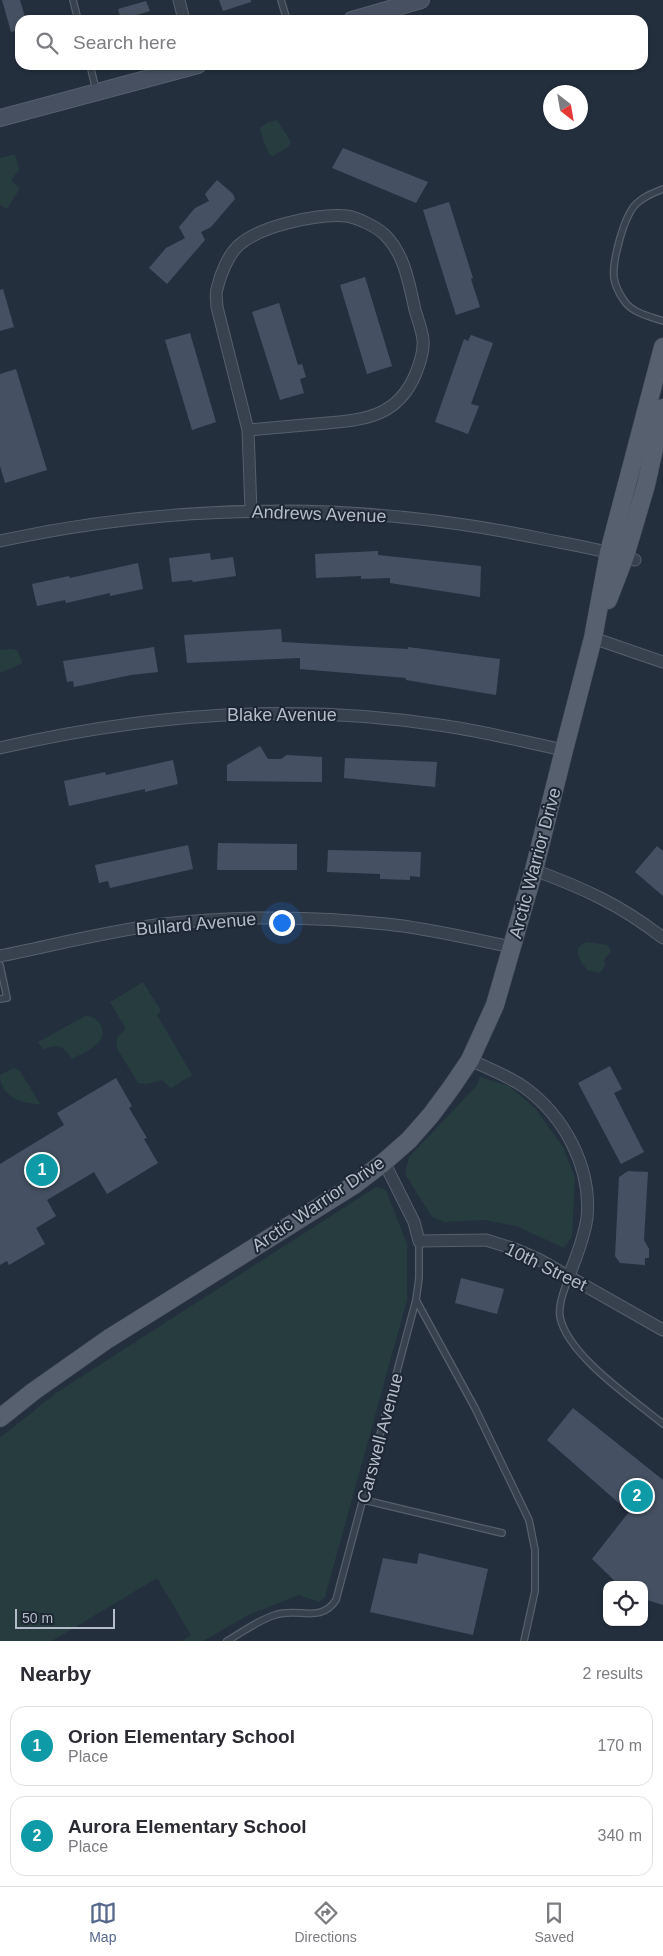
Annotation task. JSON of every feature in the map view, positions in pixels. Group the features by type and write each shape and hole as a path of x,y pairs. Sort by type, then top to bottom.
{"main road":[{"name":"Arctic Warrior Drive","path":"623,556 663,347"},
{"name":"Arctic Warrior Drive","path":"1,1413 108,1339 354,1185 409,1140 431,1115 470,1060 495,1005 534,870 593,638 623,556 646,485 663,408"}],"street":[{"path":"179,0 183,15"},
{"path":"364,15 390,4 421,0"},
{"path":"0,117 178,70"},
{"path":"248,430 366,419 386,411 401,398 412,383 420,363 424,341 404,266 396,250 384,234 369,225 349,217 331,215 268,228 238,246 225,266 216,290 217,308 248,430 251,511"},
{"name":"Andrews Avenue","path":"0,541 112,521 204,512 352,513 414,518 508,531 623,556"},
{"path":"593,638 663,662"},
{"name":"Blake Avenue","path":"0,748 59,734 112,725 161,719 256,713 370,717 446,726 564,750"},
{"path":"534,870 579,887 616,905 663,938"},
{"name":"Bullard Avenue","path":"0,956 95,935 162,924 266,919 328,920 387,924 512,947"},
{"path":"470,1060 522,1086 539,1098 554,1114 576,1152 583,1172 587,1217 583,1236 569,1276"},
{"name":"Carswell Avenue","path":"384,1162 414,1222 419,1241"},
{"name":"10th Street","path":"419,1241 486,1240 523,1252 663,1330"}],"lane":[{"path":"73,0 77,15"},
{"path":"281,0 286,15"},
{"path":"91,70 97,92"},
{"path":"663,189 645,196 628,214 615,263 614,278 623,300 631,308 663,321"},
{"path":"0,965 7,998 0,999"},
{"name":"Carswell Avenue","path":"227,1641 276,1614 293,1612 323,1613 336,1600 416,1300 419,1278 419,1241"},
{"path":"569,1276 561,1299 560,1315 571,1342 600,1372 663,1424"},
{"path":"416,1300 475,1408 529,1520 535,1550 535,1591 524,1641"},
{"path":"364,1500 502,1533"}],"green space":[{"path":"277,120 291,142 288,147 273,156 268,152 260,128 267,123"},
{"path":"15,154 19,169 11,181 20,188 7,209 0,205 0,158"},
{"path":"0,650 17,650 22,661 21,664 0,673"},
{"path":"587,942 608,945 611,951 604,960 605,965 600,973 587,970 580,959 578,954 579,947"},
{"path":"143,982 161,1011 157,1015 192,1075 171,1088 162,1080 147,1084 138,1083 117,1048 117,1037 126,1029 110,1002"},
{"path":"85,1016 94,1018 101,1026 103,1032 99,1043 72,1059 60,1047 56,1046 43,1050 38,1042"},
{"path":"14,1068 20,1071 40,1104 19,1100 4,1088 0,1075"},
{"path":"480,1077 509,1086 535,1108 563,1147 575,1178 572,1236 564,1248 516,1226 484,1220 444,1222 432,1217 405,1174 409,1157 477,1085"},
{"path":"376,1187 386,1190 407,1244 407,1300 325,1597 319,1602 299,1595 248,1615 203,1641 182,1641 191,1635 157,1578 52,1641 0,1641 0,1438 56,1393"}],"building":[{"path":"2,0 20,0 24,15 15,15 15,31 11,32"},
{"path":"219,0 251,0 251,2 223,11"},
{"path":"146,1 150,11 137,15 120,15 118,9"},
{"path":"343,148 428,182 416,203 332,168"},
{"path":"217,180 233,194 235,199 211,227 201,232 205,240 167,284 149,268 166,248 185,238 179,227 195,208 209,201 205,194"},
{"path":"449,202 480,307 456,315 423,210"},
{"path":"365,277 392,366 367,374 340,285"},
{"path":"3,289 14,327 0,331 0,290"},
{"path":"279,303 298,365 302,364 306,377 300,379 304,393 280,400 252,312"},
{"path":"190,333 216,422 192,430 165,340"},
{"path":"471,335 493,343 471,404 479,406 468,434 435,422 464,339 468,341"},
{"path":"16,369 47,470 5,483 0,466 0,374"},
{"path":"378,551 378,555 481,566 480,597 390,583 390,578 361,579 361,576 316,578 315,554"},
{"path":"210,553 211,560 233,557 236,576 193,582 192,580 172,582 169,558"},
{"path":"138,563 143,589 110,596 110,593 66,603 65,600 37,606 32,584"},
{"path":"281,629 282,642 408,649 408,647 500,659 496,695 406,680 406,678 300,669 300,658 187,663 184,635"},
{"path":"154,647 158,672 131,675 74,687 73,681 67,682 63,661"},
{"path":"260,746 268,759 281,759 287,755 322,757 322,782 227,781 227,765"},
{"path":"345,758 437,762 435,787 344,778"},
{"path":"173,760 178,784 145,792 145,789 69,806 64,781 105,772 106,775"},
{"path":"218,843 297,844 297,870 217,870"},
{"path":"188,845 193,869 110,888 108,881 99,883 95,865"},
{"path":"657,846 663,851 663,896 635,872"},
{"path":"328,850 421,852 420,877 410,876 410,880 380,879 380,874 327,872"},
{"path":"610,1066 622,1089 614,1093 644,1152 621,1164 578,1083"},
{"path":"116,1078 132,1106 129,1108 147,1138 144,1139 158,1163 107,1194 94,1172 47,1200 56,1216 36,1228 45,1244 9,1265 7,1261 0,1265 0,1164 64,1125 57,1113"},
{"path":"628,1171 648,1172 644,1240 649,1249 649,1258 645,1258 645,1265 620,1263 615,1256 619,1177"},
{"path":"461,1278 504,1289 497,1314 455,1303"},
{"path":"573,1408 663,1480 663,1605 648,1600 648,1581 615,1581 592,1559 629,1512 547,1440"},
{"path":"419,1553 488,1569 473,1635 370,1612 383,1558 417,1564"}],"place":[{"name":"Orion Elementary School","path":"42,1170"},
{"name":"Aurora Elementary School","path":"637,1496"}]}
